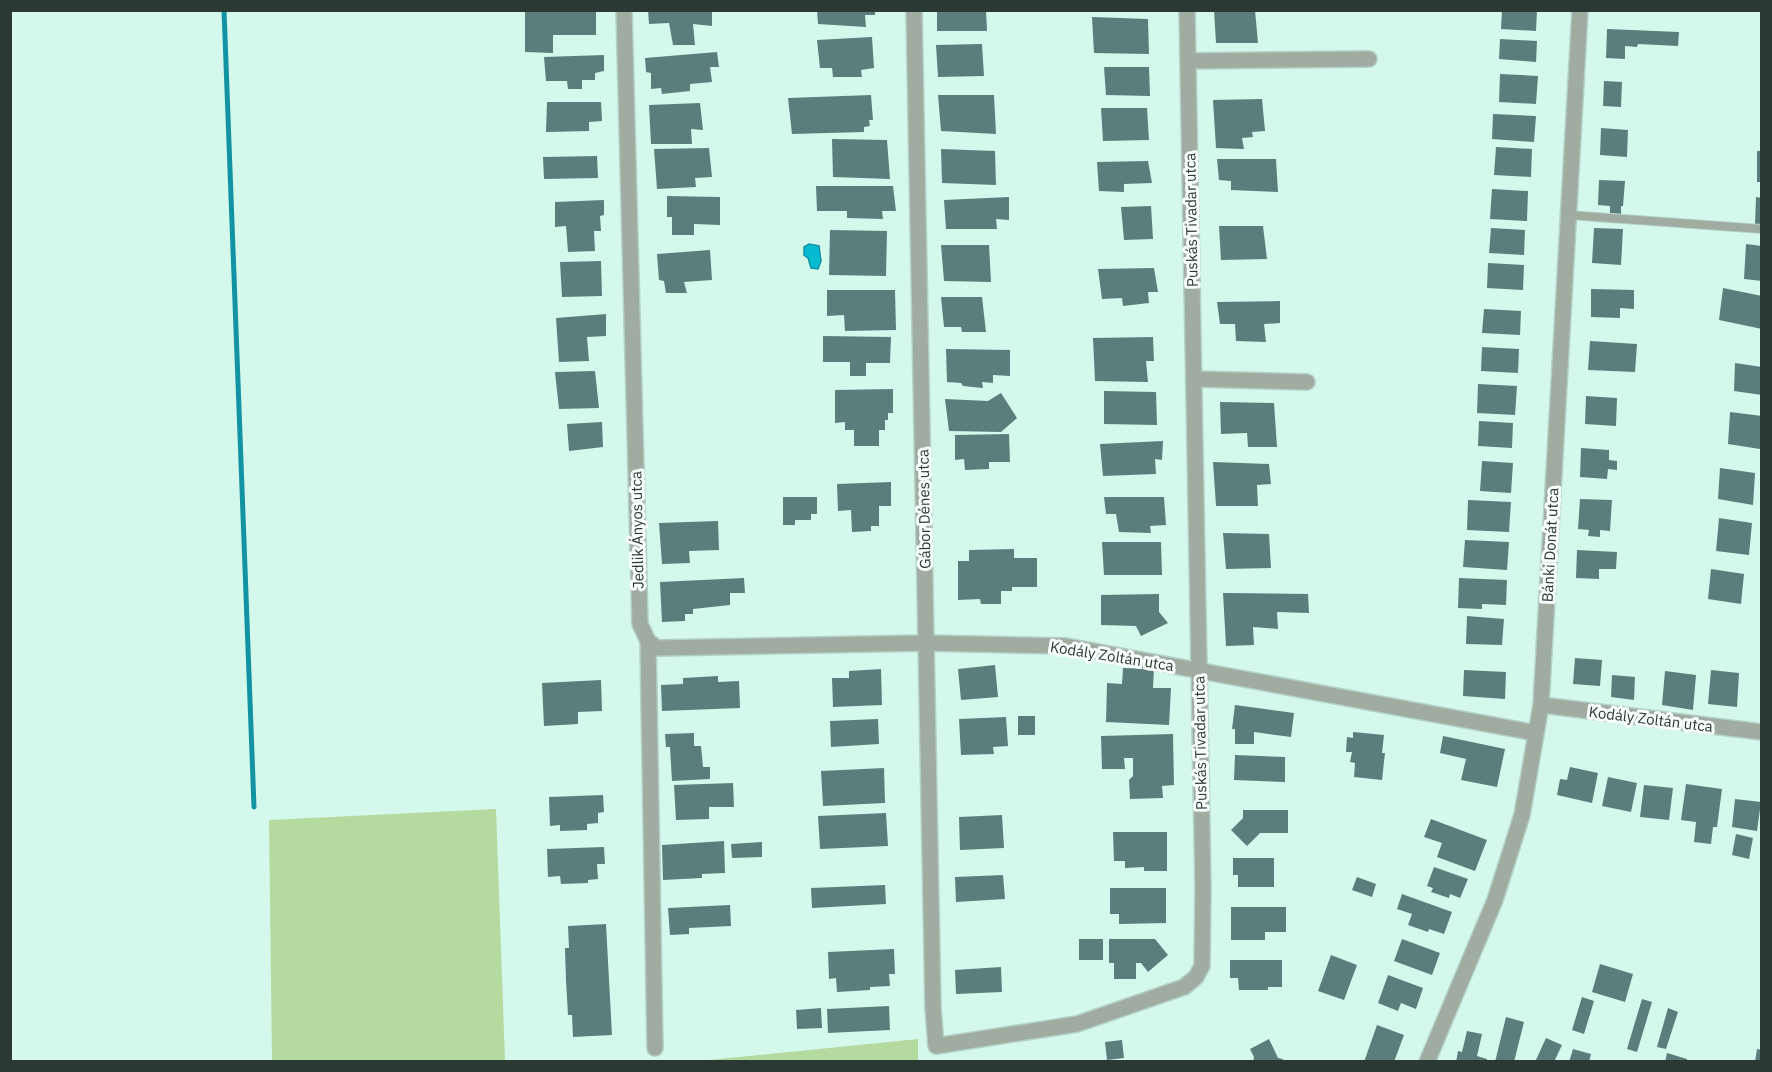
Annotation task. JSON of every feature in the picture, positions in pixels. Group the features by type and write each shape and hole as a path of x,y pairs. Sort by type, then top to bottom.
{"street":[{"name":"Jedlik Ányos utca","path":"624,10 640,624 648,641 655,1048"},
{"name":"Gábor Dénes utca","path":"914,10 933,1008"},
{"name":"Puskás Tivadar utca","path":"933,1008 936,1046 1077,1024 1184,987 1196,977 1202,966 1203,887 1187,10"},
{"name":"Bánki Donát utca","path":"1427,1062 1495,900 1522,815 1541,705 1580,10"},
{"path":"1188,61 1368,60"},
{"path":"1194,378 1307,382"},
{"name":"Kodály Zoltán utca","path":"648,641 657,648 926,643 1066,646 1536,733"},
{"name":"Kodály Zoltán utca","path":"1541,705 1761,732"}],"lane":[{"path":"1568,215 1761,229"}],"green space":[{"path":"496,809 505,1061 272,1061 269,820"},
{"path":"918,1039 918,1061 699,1061"}],"water":[{"path":"809,244 819,246 821,261 818,269 811,268 808,258 804,255 804,247"}],"building":[{"path":"525,10 596,12 596,35 553,35 553,53 525,52"},
{"path":"648,10 712,10 712,26 693,24 695,45 673,45 669,23 649,24"},
{"path":"817,10 875,10 875,15 865,15 866,27 818,24"},
{"path":"937,10 986,10 987,31 937,31"},
{"path":"1214,10 1255,10 1258,43 1216,43"},
{"path":"1502,10 1537,10 1536,31 1501,29"},
{"path":"1092,17 1148,19 1149,54 1094,53"},
{"path":"1607,29 1679,32 1678,46 1638,44 1637,47 1625,46 1625,59 1606,58"},
{"path":"872,37 874,68 861,70 862,77 833,77 832,68 820,68 817,40"},
{"path":"1500,39 1537,41 1536,62 1499,59"},
{"path":"982,44 984,76 938,77 936,45"},
{"path":"717,52 719,67 710,67 712,82 690,84 690,91 662,94 661,88 651,89 651,73 646,72 645,58"},
{"path":"604,55 604,71 595,73 595,80 582,80 582,89 568,89 567,81 546,81 544,57"},
{"path":"1104,67 1149,67 1150,96 1106,95"},
{"path":"1500,74 1538,76 1536,104 1499,102"},
{"path":"1604,81 1622,82 1621,107 1603,106"},
{"path":"871,95 873,120 869,120 870,126 864,127 864,132 792,134 788,98"},
{"path":"938,95 994,95 996,134 941,131"},
{"path":"1262,99 1265,131 1252,132 1253,137 1242,138 1244,149 1216,148 1213,100"},
{"path":"547,102 601,102 602,121 589,122 589,131 546,132"},
{"path":"700,103 703,130 691,129 692,144 651,144 649,105"},
{"path":"1101,108 1147,108 1149,140 1103,141"},
{"path":"1493,114 1536,116 1534,142 1492,139"},
{"path":"1601,128 1628,130 1627,157 1600,155"},
{"path":"832,139 887,140 890,179 833,177"},
{"path":"1496,147 1532,149 1531,177 1494,175"},
{"path":"709,148 712,177 695,178 696,187 657,189 654,149"},
{"path":"941,149 995,151 996,185 942,183"},
{"path":"1757,151 1762,151 1762,182 1757,182"},
{"path":"597,156 598,178 544,179 543,157"},
{"path":"1217,159 1276,159 1278,192 1231,190 1231,181 1219,180"},
{"path":"1148,161 1152,183 1124,184 1124,192 1099,191 1097,162"},
{"path":"1599,180 1625,181 1621,214 1610,213 1610,206 1598,205"},
{"path":"816,186 893,186 896,211 882,211 883,219 847,218 847,211 817,211"},
{"path":"1492,189 1528,191 1527,221 1490,219"},
{"path":"667,196 720,197 720,225 694,224 694,235 672,235 672,217 667,217"},
{"path":"1009,197 1009,220 996,219 997,229 946,229 944,200"},
{"path":"1756,197 1762,198 1762,225 1755,225"},
{"path":"604,200 604,215 600,216 601,231 594,231 595,251 568,252 566,226 555,227 555,202"},
{"path":"1151,206 1153,239 1124,240 1121,207"},
{"path":"1219,226 1263,226 1267,259 1221,260"},
{"path":"1491,228 1525,230 1524,255 1489,253"},
{"path":"1594,228 1623,229 1621,265 1592,263"},
{"path":"830,230 887,231 886,276 829,275"},
{"path":"1746,244 1762,246 1762,281 1744,279"},
{"path":"941,245 989,245 991,282 944,281"},
{"path":"710,250 712,280 684,282 687,293 666,293 664,281 659,280 657,254"},
{"path":"601,261 602,296 562,297 560,262"},
{"path":"1488,263 1524,265 1523,290 1487,288"},
{"path":"1154,268 1158,292 1148,292 1149,303 1123,306 1122,298 1102,299 1098,269"},
{"path":"1723,288 1762,296 1762,329 1719,320"},
{"path":"1591,289 1634,290 1634,309 1620,308 1620,318 1591,317"},
{"path":"827,290 895,290 896,330 845,331 844,315 827,316"},
{"path":"941,297 982,297 986,332 962,332 961,327 944,327"},
{"path":"1280,301 1280,323 1264,324 1266,342 1236,341 1235,324 1220,324 1217,302"},
{"path":"1484,309 1521,311 1520,335 1482,333"},
{"path":"606,314 606,336 587,337 589,361 559,362 556,318"},
{"path":"823,336 891,337 890,363 866,363 866,376 850,376 850,362 823,362"},
{"path":"1153,337 1154,361 1146,361 1148,382 1095,381 1093,338"},
{"path":"1590,341 1637,344 1635,372 1588,370"},
{"path":"1482,347 1519,349 1518,373 1481,371"},
{"path":"946,349 1010,350 1010,376 993,375 993,383 982,382 983,388 947,382"},
{"path":"1735,363 1762,367 1762,395 1734,391"},
{"path":"595,371 599,408 559,409 555,372"},
{"path":"1478,384 1517,386 1515,415 1477,413"},
{"path":"893,389 893,413 888,413 885,430 879,430 879,446 854,446 854,430 845,430 845,422 835,423 835,390"},
{"path":"1104,391 1156,392 1157,425 1104,424"},
{"path":"1001,393 1017,418 1001,432 949,431 945,399 988,401"},
{"path":"1586,396 1617,398 1616,426 1585,424"},
{"path":"1220,402 1274,403 1277,447 1248,447 1247,433 1221,434"},
{"path":"1730,412 1762,416 1760,449 1728,444"},
{"path":"1479,421 1513,423 1512,448 1478,446"},
{"path":"602,422 603,447 569,451 567,424"},
{"path":"1009,434 1010,462 989,462 989,469 965,470 964,459 955,460 955,435"},
{"path":"1163,441 1162,460 1155,459 1156,474 1103,476 1100,444"},
{"path":"1581,448 1609,450 1609,460 1617,461 1617,470 1608,469 1607,479 1580,477"},
{"path":"1482,461 1513,463 1511,493 1480,491"},
{"path":"1213,462 1269,464 1271,484 1257,485 1258,506 1216,506"},
{"path":"1720,468 1755,473 1753,505 1718,499"},
{"path":"891,482 891,506 879,506 879,526 871,526 871,531 852,532 851,510 838,511 837,484"},
{"path":"783,497 817,497 817,514 811,514 811,520 795,520 795,525 783,525"},
{"path":"1104,497 1164,497 1166,525 1150,526 1151,533 1119,532 1116,514 1106,514"},
{"path":"1580,499 1612,500 1610,531 1600,530 1600,537 1588,536 1589,530 1578,529"},
{"path":"1468,500 1511,502 1509,532 1467,530"},
{"path":"1719,518 1752,523 1749,555 1716,551"},
{"path":"718,521 719,550 689,551 690,563 662,564 659,523"},
{"path":"1223,533 1269,534 1271,568 1226,569"},
{"path":"1465,540 1509,542 1507,570 1463,567"},
{"path":"1102,542 1161,542 1162,575 1104,575"},
{"path":"1014,549 1014,558 1037,558 1037,587 1012,587 1012,591 1001,591 1001,604 981,604 980,599 958,600 958,561 969,561 969,550"},
{"path":"1577,550 1617,552 1616,569 1599,569 1599,579 1576,578"},
{"path":"1711,569 1744,574 1741,604 1708,599"},
{"path":"744,578 745,593 730,593 730,605 693,609 693,614 685,614 685,621 662,622 660,582"},
{"path":"1459,578 1507,580 1506,605 1482,604 1482,609 1458,608"},
{"path":"1223,593 1308,594 1309,613 1277,612 1278,629 1253,627 1254,645 1226,646"},
{"path":"1159,594 1159,612 1168,623 1141,636 1136,626 1101,625 1101,595"},
{"path":"1467,616 1504,619 1502,645 1466,644"},
{"path":"1575,658 1602,660 1600,686 1573,684"},
{"path":"995,665 998,697 961,700 958,669"},
{"path":"1123,668 1154,669 1153,688 1171,688 1169,725 1106,722 1107,683 1122,684"},
{"path":"881,669 882,705 833,707 832,678 849,678 849,671"},
{"path":"1464,670 1506,672 1505,699 1463,696"},
{"path":"1711,670 1739,673 1737,707 1708,704"},
{"path":"1665,671 1696,675 1693,710 1662,705"},
{"path":"1612,675 1635,677 1634,700 1611,697"},
{"path":"718,676 718,682 739,681 740,708 662,711 661,685 683,684 683,678"},
{"path":"601,680 602,711 578,712 578,724 544,726 542,683"},
{"path":"1235,705 1294,713 1291,737 1254,732 1254,744 1235,744 1235,729 1232,729"},
{"path":"1018,716 1035,716 1035,735 1018,735"},
{"path":"1006,717 1008,746 993,747 994,754 961,755 959,719"},
{"path":"878,719 879,744 831,747 830,721"},
{"path":"1353,732 1384,735 1382,780 1354,777 1355,763 1350,762 1352,752 1346,752 1347,737 1353,738"},
{"path":"694,733 694,746 701,746 703,767 710,767 710,779 672,781 670,747 666,747 665,734"},
{"path":"1173,734 1174,785 1162,786 1163,798 1130,799 1129,780 1133,776 1133,758 1124,758 1125,769 1102,769 1101,736"},
{"path":"1443,736 1505,749 1497,787 1461,780 1466,759 1440,753"},
{"path":"1235,755 1285,757 1285,782 1234,780"},
{"path":"1570,767 1598,773 1592,803 1557,795 1560,779 1567,780"},
{"path":"884,768 885,803 823,806 821,771"},
{"path":"1608,777 1637,783 1631,812 1602,806"},
{"path":"733,783 734,807 709,807 709,819 676,820 674,785"},
{"path":"1686,784 1722,789 1717,827 1713,827 1711,844 1694,842 1696,822 1681,820"},
{"path":"1644,785 1673,788 1669,820 1640,817"},
{"path":"603,795 604,812 598,813 598,823 587,824 587,830 560,831 560,825 550,826 549,797"},
{"path":"1735,799 1761,802 1757,831 1732,827"},
{"path":"1243,810 1288,810 1288,833 1260,833 1247,846 1231,830 1243,818"},
{"path":"886,813 888,846 820,849 818,816"},
{"path":"1002,815 1004,848 960,850 959,817"},
{"path":"1431,819 1487,840 1475,871 1437,857 1442,843 1424,837"},
{"path":"1113,832 1167,832 1167,871 1144,871 1144,867 1125,868 1125,861 1114,861"},
{"path":"1736,834 1753,838 1749,859 1732,855"},
{"path":"724,841 725,873 702,874 702,878 663,880 662,845"},
{"path":"762,842 762,857 732,858 731,844"},
{"path":"604,847 605,864 597,864 598,879 588,880 588,883 561,884 560,876 548,877 547,849"},
{"path":"1233,858 1274,858 1274,887 1238,887 1238,875 1233,875"},
{"path":"1434,867 1468,879 1460,898 1450,894 1449,898 1431,892 1433,888 1427,886"},
{"path":"1003,875 1005,899 956,902 955,877"},
{"path":"1357,877 1376,884 1372,897 1352,890"},
{"path":"885,885 886,904 812,908 811,888"},
{"path":"1110,888 1166,888 1166,923 1119,924 1119,914 1110,914"},
{"path":"1402,894 1452,912 1444,934 1429,929 1428,932 1408,925 1412,914 1397,909"},
{"path":"730,905 731,926 689,928 689,934 670,935 668,908"},
{"path":"1231,907 1286,907 1286,932 1265,932 1265,940 1231,940"},
{"path":"606,924 612,1035 573,1037 572,1015 568,1015 566,981 565,948 569,948 568,926"},
{"path":"1079,939 1103,939 1103,960 1079,960"},
{"path":"1109,939 1155,939 1168,955 1148,972 1141,963 1136,963 1136,979 1114,979 1114,963 1109,963"},
{"path":"1402,939 1440,953 1432,975 1394,961"},
{"path":"894,949 895,974 889,974 890,986 837,992 836,978 829,979 828,952"},
{"path":"1331,955 1357,965 1344,1000 1318,991"},
{"path":"1230,960 1282,960 1282,987 1268,987 1268,990 1239,990 1238,978 1230,978"},
{"path":"1600,964 1633,974 1625,1002 1592,992"},
{"path":"1001,967 1002,992 956,994 955,970"},
{"path":"1388,975 1423,988 1416,1009 1401,1003 1398,1011 1378,1003"},
{"path":"1582,997 1594,1001 1584,1034 1572,1030"},
{"path":"1642,999 1652,1002 1637,1052 1627,1049"},
{"path":"889,1006 890,1030 828,1033 827,1009"},
{"path":"821,1008 822,1028 797,1029 796,1010"},
{"path":"1668,1008 1678,1012 1666,1049 1657,1047"},
{"path":"1506,1017 1524,1022 1514,1062 1495,1062"},
{"path":"1377,1025 1404,1035 1394,1062 1364,1062"},
{"path":"1467,1031 1482,1034 1477,1056 1487,1059 1487,1062 1456,1062 1458,1051 1462,1052"},
{"path":"1546,1038 1562,1045 1554,1062 1535,1062"},
{"path":"1269,1039 1278,1058 1283,1059 1282,1062 1253,1062 1254,1057 1250,1049"},
{"path":"1122,1040 1124,1058 1107,1060 1105,1042"},
{"path":"1573,1049 1591,1054 1589,1062 1569,1062"},
{"path":"1757,1049 1762,1050 1762,1062 1755,1062"},
{"path":"1667,1053 1687,1059 1687,1062 1665,1062"}],"waterway":[{"path":"224,10 254,807"}]}
